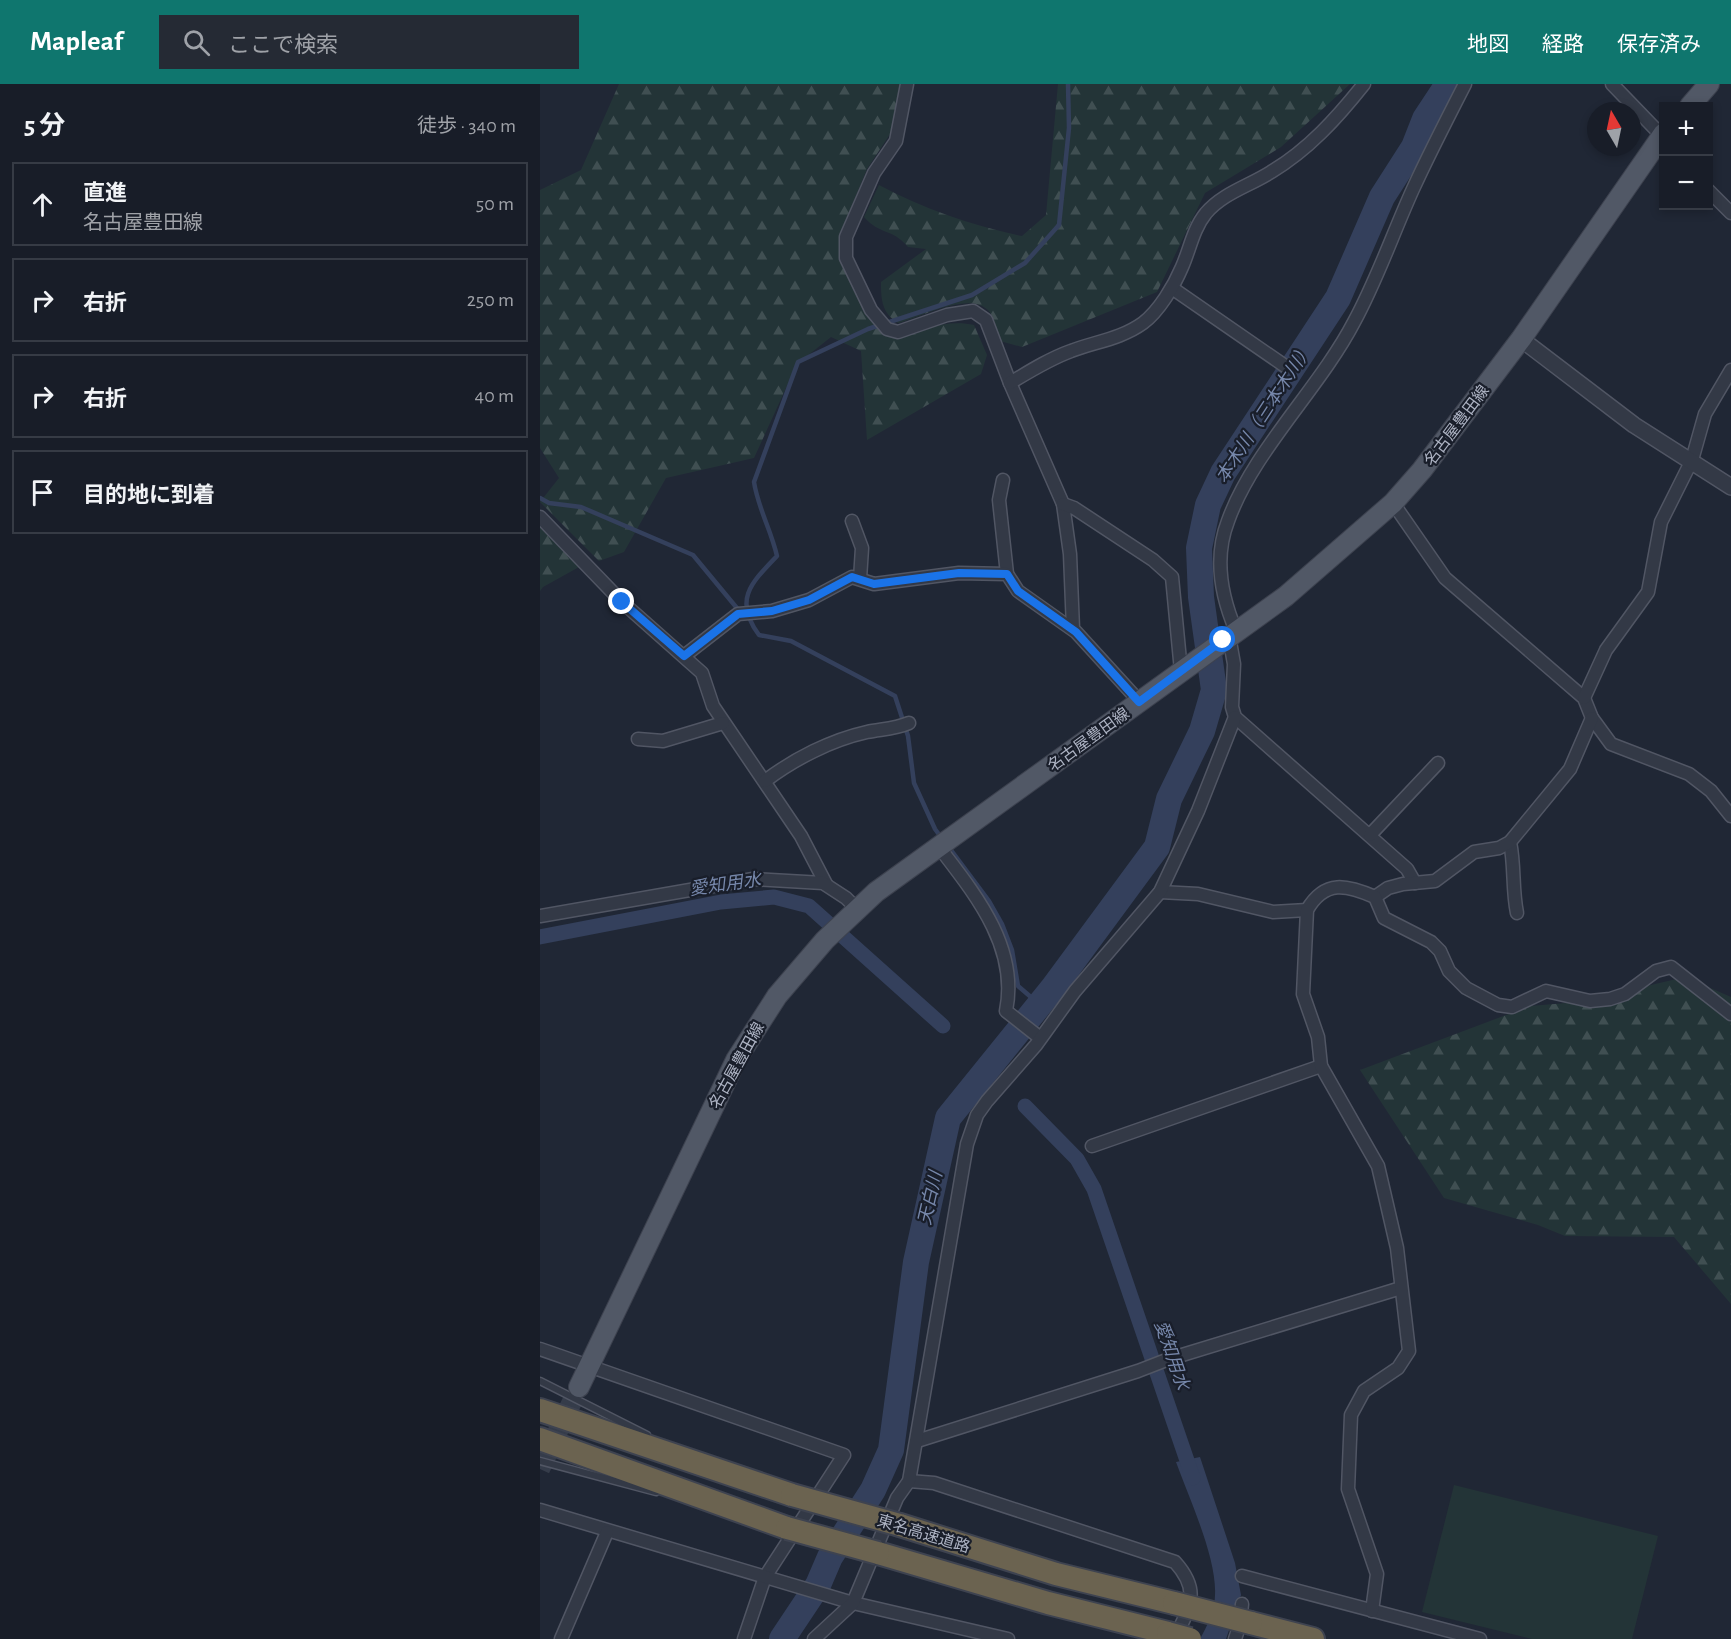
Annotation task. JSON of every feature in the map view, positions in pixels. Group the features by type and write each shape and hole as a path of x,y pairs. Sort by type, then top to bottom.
{"highway":[{"name":"東名高速道路","path":"540,1410 721,1473 900,1525 1056,1574 1174,1604 1246,1614 1313,1639"},
{"name":"東名高速道路","path":"540,1439 787,1528 1048,1603 1178,1637"}],"main road":[{"path":"1693,102 1709,84"},
{"name":"名古屋豊田線","path":"579,1387 736,1060 777,996 825,940 853,911 1286,596 1393,503 1422,470 1521,339 1659,142"}],"street":[{"path":"907,84 896,141 874,173 846,237 846,258 871,309 887,329 898,332 947,315 973,311 986,320 1010,383 1063,504 1070,554 1073,629"},
{"path":"1010,383 1042,363 1073,350 1104,343 1143,323 1172,288 1197,225 1207,212 1219,201 1273,171 1305,148 1339,114 1364,84"},
{"path":"1415,883 1407,869 1235,717 1232,707 1234,664 1221,572 1223,538 1227,521 1245,484 1355,321 1413,189 1465,84"},
{"path":"1612,84 1659,132"},
{"path":"1713,195 1731,213"},
{"path":"1172,288 1286,366"},
{"path":"1521,339 1634,425 1731,487"},
{"path":"1584,698 1606,650 1648,591 1661,522 1692,460 1705,414 1731,370"},
{"path":"1003,480 999,500 1007,574 1018,591 1073,629 1139,702"},
{"path":"1393,503 1445,578 1584,698 1592,718 1611,744 1676,767 1699,781 1731,816"},
{"path":"1063,504 1074,508 1153,560 1172,577 1186,667"},
{"path":"540,517 622,602 702,673 713,706 747,760 765,780 801,836 826,884 823,883"},
{"path":"852,521 862,548 860,579"},
{"path":"684,656 743,613 783,608 809,600 852,577 874,584 959,573 1007,574"},
{"path":"814,1639 853,1604 897,1498 909,1481 970,1134 977,1115 1160,892 1198,812 1235,717"},
{"path":"1375,897 1388,888 1435,881 1474,852 1499,848 1510,843 1570,769 1592,718"},
{"path":"638,739 663,741 723,723"},
{"path":"765,780 795,760 820,749 866,732 898,728 909,723"},
{"path":"1370,836 1438,763"},
{"path":"1510,843 1514,861 1512,884 1517,912"},
{"path":"939,847 987,912 1003,947 1008,1000 1006,1011 1039,1037"},
{"path":"540,916 753,879 823,883 846,898 853,911"},
{"path":"1372,1611 1377,1574 1347,1489 1351,1415 1364,1391 1398,1368 1409,1351 1397,1248 1378,1166 1347,1116 1322,1066 1318,1037 1303,994 1307,910 1314,900 1332,888 1343,886 1375,897 1384,918 1431,942 1440,951 1449,971 1466,988 1498,1005 1512,1007 1546,991 1590,1001 1610,999 1625,994 1656,971 1671,967 1731,1014"},
{"path":"1160,892 1198,894 1273,912 1307,910"},
{"path":"1092,1146 1322,1066"},
{"path":"917,1441 1138,1371 1169,1359 1401,1288"},
{"path":"540,1349 844,1455 765,1577 744,1639"},
{"path":"909,1481 934,1483 1175,1562 1187,1575 1192,1602 1178,1637"},
{"path":"540,1510 853,1604 1008,1639"},
{"path":"561,1639 607,1532"},
{"path":"1242,1576 1480,1639"},
{"path":"1235,1639 1246,1614"}],"lane":[{"path":"540,1381 721,1473"},
{"path":"540,1461 664,1494"},
{"path":"686,1500 787,1528"}],"green space":[{"path":"619,84 903,84 896,125 867,169 840,235 842,259 870,320 896,337 944,324 974,325 987,355 981,374 867,440 861,351 831,337 797,364 754,458 666,478 624,552 599,561 540,502 559,478 540,448 540,190 581,170"},
{"path":"1058,84 1350,84 1281,147 1205,193 1157,292 1022,347 1000,341 994,320 988,310 969,303 944,307 898,323 883,306 881,282 926,249 908,247 864,217 879,185 949,216 1022,236 1046,215"},
{"path":"540,526 579,567 543,587 540,591"},
{"path":"1685,977 1731,997 1731,1304 1674,1237 1565,1236 1538,1225 1444,1198 1360,1070 1530,1006 1579,1002"},
{"path":"1454,1485 1658,1536 1632,1639 1532,1639 1422,1612"}],"water":[{"path":"1200,1457 1235,1563 1241,1595 1226,1639 1200,1639 1214,1607 1212,1564 1176,1462"}],"waterway":[{"path":"943,840 935,829 914,783 908,736 895,696 791,641 759,635 751,623 746,602 748,592 777,556 758,501 754,482 798,362 868,329 972,295 1025,263 1059,225 1069,128 1068,84"},
{"name":"天白川","path":"782,1639 818,1585 830,1557 873,1490 891,1450 916,1262 948,1118 1053,988 1157,847 1169,799 1202,731 1214,690 1201,597 1199,548 1208,505 1223,473 1338,298 1382,197 1414,147 1425,119 1448,84"},
{"path":"540,498 549,503 581,507 693,555 741,613"},
{"path":"948,846 989,901 1002,924 1012,950 1018,986 1039,1004"},
{"name":"愛知用水","path":"540,937 721,902 774,897 809,906 943,1026"},
{"name":"愛知用水","path":"1025,1106 1077,1159 1094,1189 1193,1478"}],"tunnel":[{"path":"540,1469 579,1387"}],"route":[{"path":"622,602 684,656 729,618 738,614 772,611 809,600 852,577 874,584 959,573 1007,574 1018,591 1076,632 1139,702 1223,640"}],"water label":[{"name":"本木川（三本木川）","path":"1264,413"}]}
